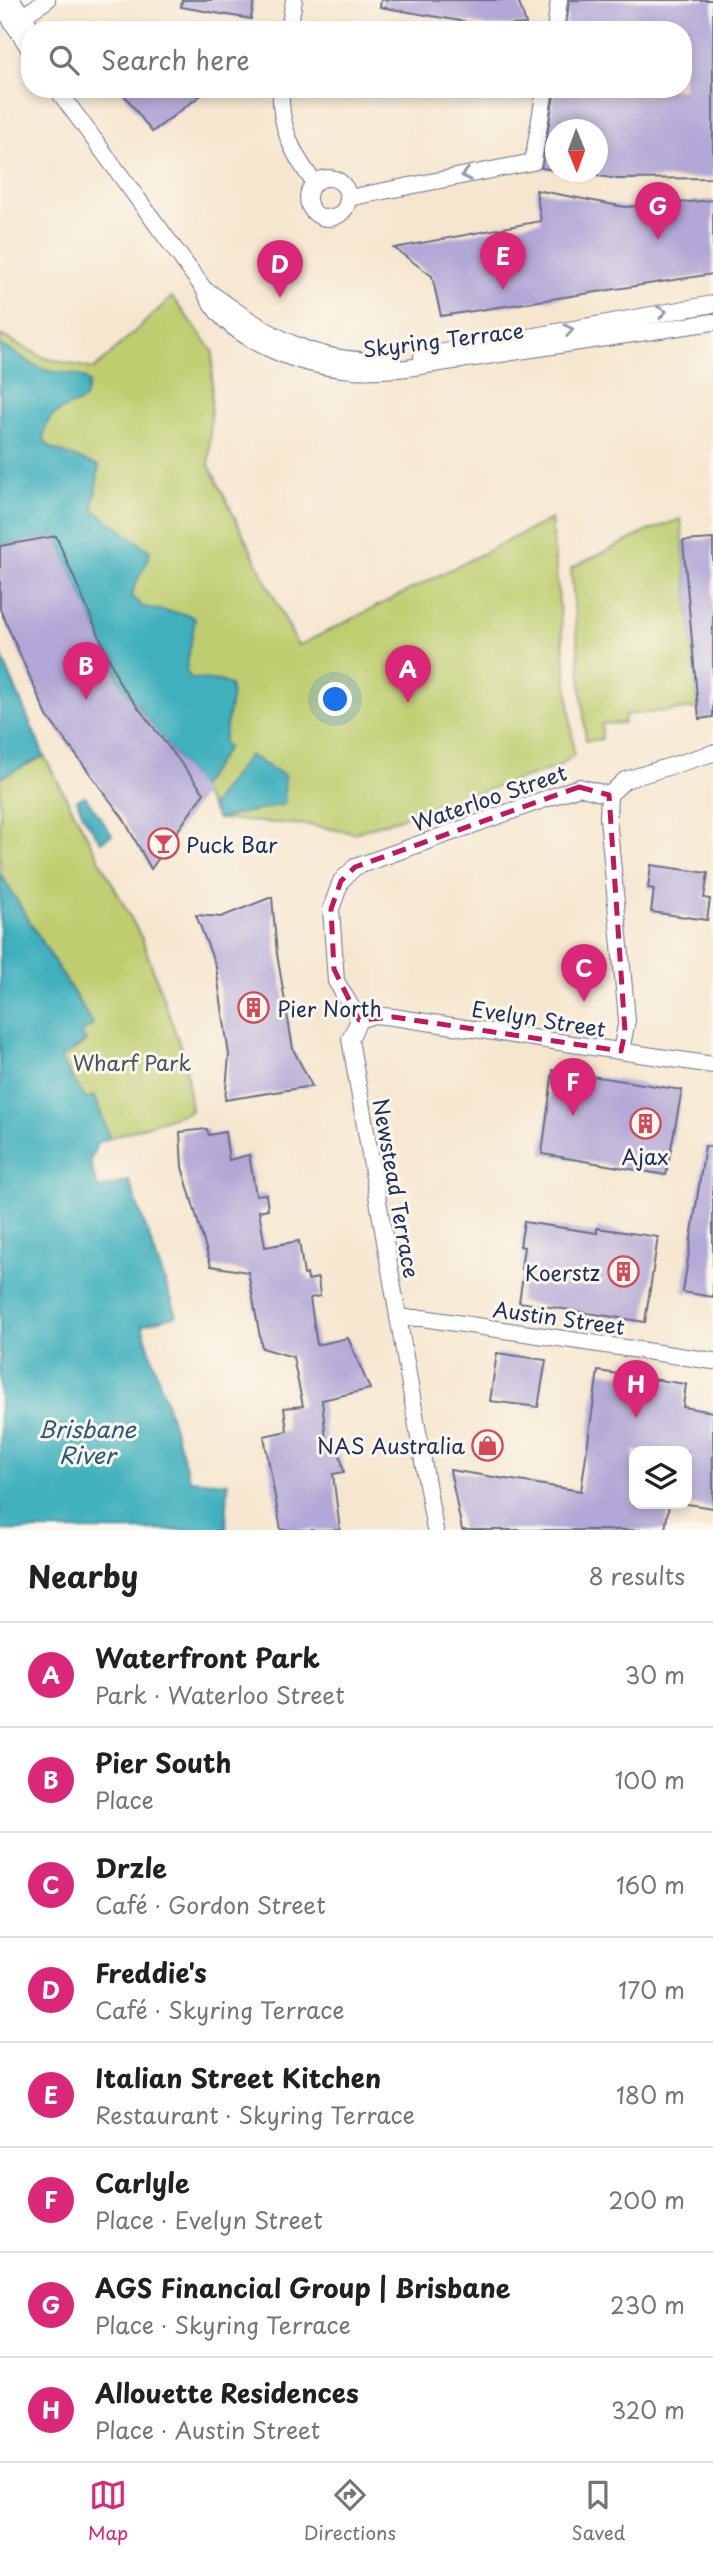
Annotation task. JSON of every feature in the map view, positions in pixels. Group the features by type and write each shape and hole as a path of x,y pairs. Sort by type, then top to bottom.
{"street":[{"path":"12,0 22,21"},
{"path":"25,21 47,0"},
{"path":"290,21 294,0"},
{"path":"556,21 559,0"},
{"path":"0,3 21,21"},
{"name":"Skyring Terrace","path":"65,98 204,289 210,305 248,336 305,362 341,369 407,368 713,322"},
{"name":"Skyring Terrace","path":"71,98 82,120"},
{"path":"281,98 281,115 286,135 297,160 314,182"},
{"path":"348,198 533,162 544,98"},
{"path":"325,177 336,179 345,187 348,198 340,214 328,218 319,216 307,202 307,193 314,182 325,177"},
{"name":"Skyring Terrace","path":"204,289 270,335 299,348 357,360 389,361 713,304"},
{"path":"621,1051 627,1020 608,818 609,794 625,779 713,753"},
{"name":"Waterloo Street","path":"359,1020 336,981 331,909 341,881 355,867 579,787 609,794"},
{"name":"Evelyn Street","path":"359,1020 374,1015 393,1017 713,1065"},
{"name":"Newstead Terrace","path":"359,1020 350,1039 435,1530"},
{"name":"Austin Street","path":"398,1318 422,1318 713,1361"}],"highlighted area":[{"path":"579,787 609,795 625,1032 621,1051 393,1017 359,1020 334,969 331,909 341,881 355,867"}],"green space":[{"path":"172,297 213,351 209,465 298,646 551,519 574,755 558,767 354,833 308,825 218,819 198,786 120,684 56,536 0,546 0,335 45,358 94,369"},
{"path":"681,519 698,708 625,715 624,723 602,724 602,739 586,741 571,568 648,531"},
{"name":"Wharf Park","path":"44,756 142,939 185,1059 191,1111 110,1138 95,1096 86,1100 60,1059 86,1042 81,1033 93,1024 0,873 0,778"}],"water":[{"path":"0,346 39,368 79,376 89,382 85,399 50,418 44,441 53,449 99,466 93,509 150,551 132,597 143,607 189,615 195,619 186,671 191,678 220,681 230,685 232,695 223,743 228,747 200,788 120,684 56,536 0,546"},
{"path":"0,652 44,756 0,778"},
{"path":"249,755 284,775 285,804 218,819 211,806"},
{"path":"85,796 112,835 101,842 84,817 77,800"},
{"name":"Brisbane River","path":"0,873 93,1025 81,1033 86,1041 60,1059 86,1099 94,1096 110,1138 97,1143 90,1162 98,1189 129,1181 177,1315 142,1325 190,1480 228,1483 226,1530 0,1530"}],"building":[{"path":"182,0 254,0 251,19 181,7"},
{"path":"381,0 518,0 525,21 460,21 380,7"},
{"path":"569,0 713,0 713,178 608,178 608,119 550,119 553,98 692,98 692,21 567,21"},
{"path":"127,98 197,98 152,132"},
{"path":"545,145 545,169 541,168"},
{"path":"536,190 625,207 713,200 713,274 441,316 432,276 394,248 541,221"},
{"path":"56,536 120,684 204,793 151,869 123,818 47,716 0,609 0,546"},
{"path":"713,539 713,717 699,719 683,541"},
{"path":"651,865 708,873 704,898 710,899 707,920 651,912 654,889 648,888"},
{"name":"Pier North","path":"272,897 277,954 293,1049 312,1086 225,1100 229,1055 216,967 196,915 221,917"},
{"path":"553,1070 682,1090 666,1175 542,1154"},
{"path":"207,1129 209,1135 225,1132 229,1160 249,1155 256,1195 266,1194 268,1209 259,1211 265,1247 299,1241 304,1275 307,1274 308,1280 318,1278 320,1296 310,1298 317,1345 348,1338 370,1389 322,1400 327,1450 340,1455 344,1472 333,1474 340,1530 281,1530 264,1436 287,1431 284,1408 303,1406 293,1357 262,1348 248,1272 211,1266 182,1167 180,1132"},
{"path":"705,1146 713,1147 713,1297 683,1292"},
{"path":"524,1222 597,1233 597,1228 658,1237 645,1322 519,1302 524,1269 521,1269 524,1247 520,1246"},
{"path":"497,1353 546,1360 538,1407 490,1401"},
{"path":"598,1371 686,1384 683,1407 713,1412 713,1508 692,1505 692,1446 629,1446 629,1509 668,1509 665,1530 462,1530 450,1470 581,1491"}],"place":[{"name":"AGS Financial Group | Brisbane","path":"658,240"},
{"name":"Italian Street Kitchen","path":"503,290"},
{"name":"Freddie's","path":"280,298"},
{"name":"Pier South","path":"86,700"},
{"name":"Waterfront Park","path":"408,703"},
{"name":"Puck Bar","path":"163,844"},
{"name":"Drzle","path":"584,1002"},
{"name":"Pier North","path":"254,1008"},
{"name":"Carlyle","path":"573,1116"},
{"name":"Ajax","path":"645,1124"},
{"name":"Koerstz","path":"623,1272"},
{"name":"Allouette Residences","path":"636,1418"},
{"name":"NAS Australia","path":"488,1445"}]}
